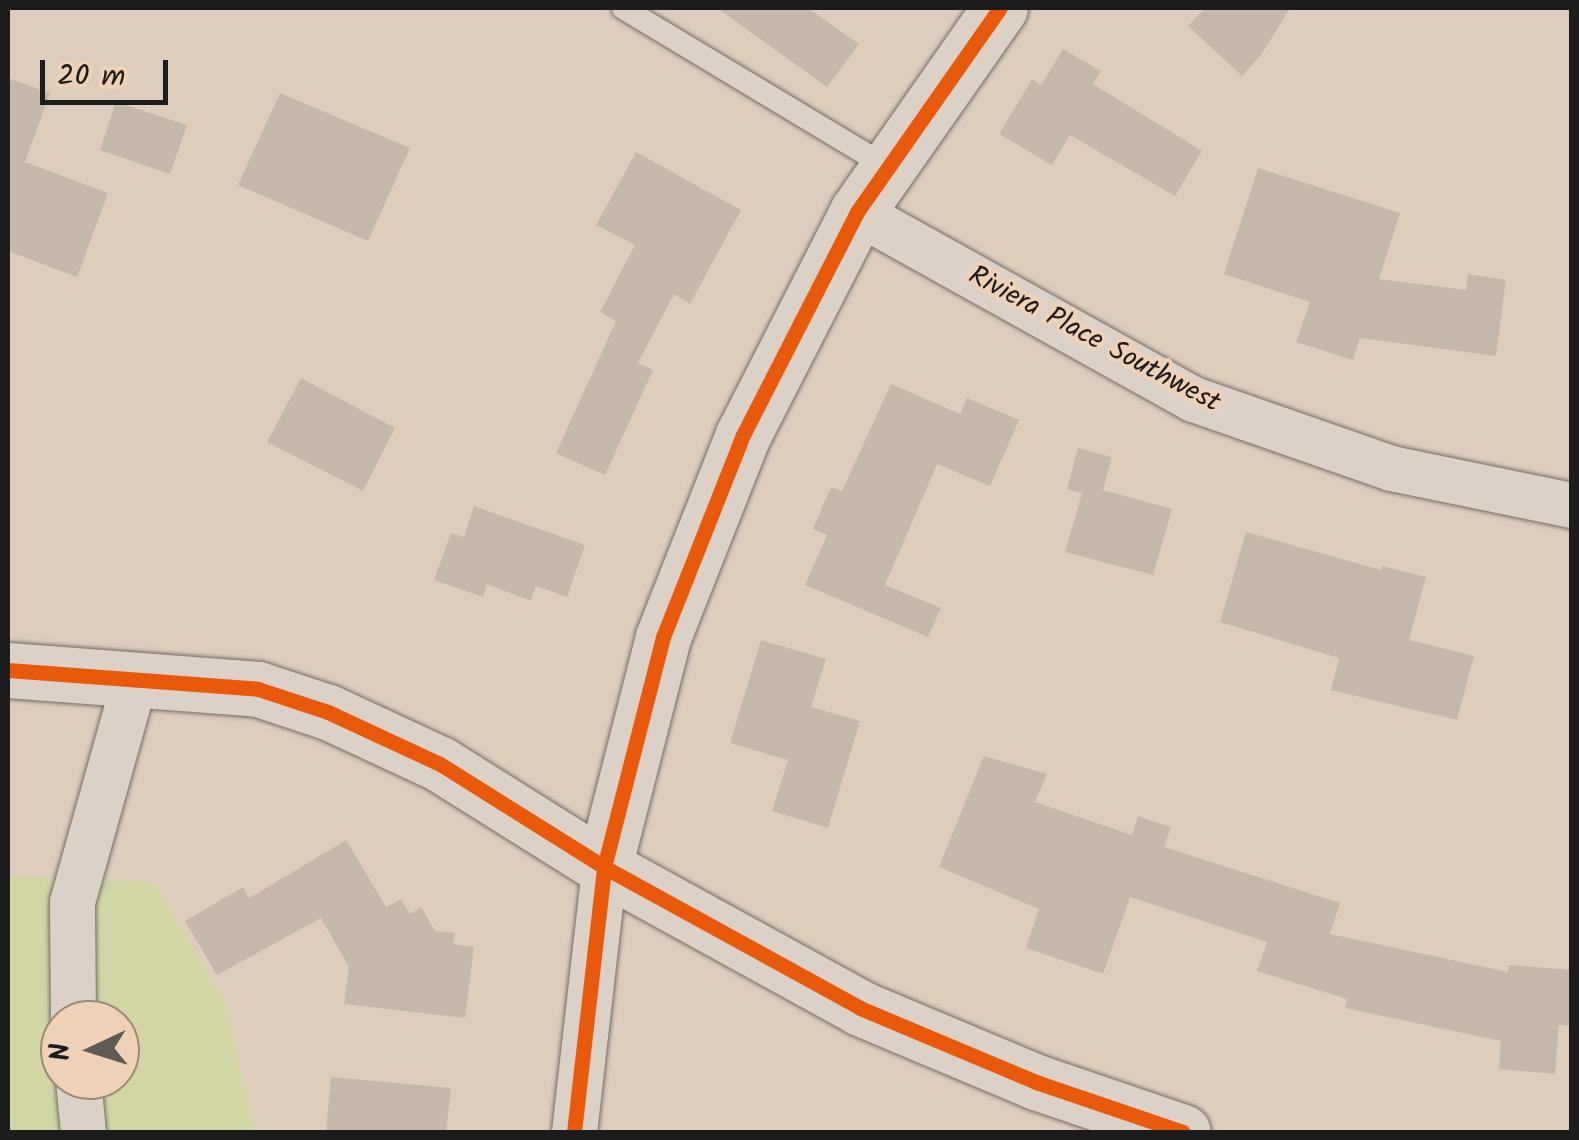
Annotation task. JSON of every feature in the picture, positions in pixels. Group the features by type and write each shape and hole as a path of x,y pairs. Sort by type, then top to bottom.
{"street":[{"path":"574,1132 604,867 664,637 744,435 858,212 1000,8"},
{"name":"Riviera Place Southwest","path":"858,212 1193,400 1391,468 1572,505"},
{"path":"8,670 258,689 328,712 440,764 604,867 860,1008 1036,1082 1183,1132"},
{"path":"73,1000 72,902 134,678"},
{"path":"80,1100 83,1132"}],"lane":[{"path":"623,8 888,167"}],"green space":[{"path":"8,875 154,882 226,1005 255,1132 8,1132"}],"building":[{"path":"717,8 808,8 859,44 827,87"},
{"path":"1205,8 1290,8 1261,55 1242,76 1188,26"},
{"path":"1063,49 1101,71 1093,84 1202,151 1175,196 1070,135 1052,165 999,134 1032,79 1041,85"},
{"path":"8,78 50,93 25,162 108,193 77,277 8,251"},
{"path":"280,93 410,148 368,241 238,185"},
{"path":"116,102 187,125 170,174 100,150"},
{"path":"636,152 741,210 690,304 674,294 638,363 653,370 605,475 556,453 616,321 600,312 635,245 596,225"},
{"path":"1258,168 1400,213 1379,279 1466,290 1468,274 1506,280 1496,356 1360,338 1353,360 1296,342 1310,302 1224,274"},
{"path":"301,378 395,428 363,491 267,442"},
{"path":"891,384 960,414 967,398 1019,420 990,486 937,464 885,585 941,608 928,637 805,585 827,535 813,529 831,487 842,491"},
{"path":"1078,448 1112,457 1103,490 1172,509 1153,575 1065,552 1082,493 1067,489"},
{"path":"474,506 585,545 567,597 536,586 531,601 487,584 483,597 434,580 451,533 464,537"},
{"path":"1246,532 1381,570 1382,566 1426,577 1409,640 1474,656 1457,720 1331,690 1339,658 1220,622"},
{"path":"761,640 826,659 811,707 860,721 828,828 772,811 788,760 730,743"},
{"path":"984,756 1047,774 1035,802 1132,835 1138,816 1171,827 1164,847 1340,903 1330,934 1508,972 1509,965 1572,970 1572,1026 1559,1025 1555,1074 1499,1069 1501,1041 1345,1008 1347,999 1257,971 1267,942 1130,897 1103,974 1026,948 1039,909 939,867"},
{"path":"346,840 386,907 401,899 410,914 421,907 435,931 455,933 453,944 474,947 465,1018 344,1004 349,967 321,918 217,975 185,921 243,887 249,898"},
{"path":"331,1077 451,1088 446,1132 326,1132"}],"cycle path":[{"path":"574,1132 604,867 663,637 743,435 857,212 1000,8"},
{"path":"8,670 258,689 328,712 440,764 604,867 860,1008 1036,1082 1183,1132"}]}
